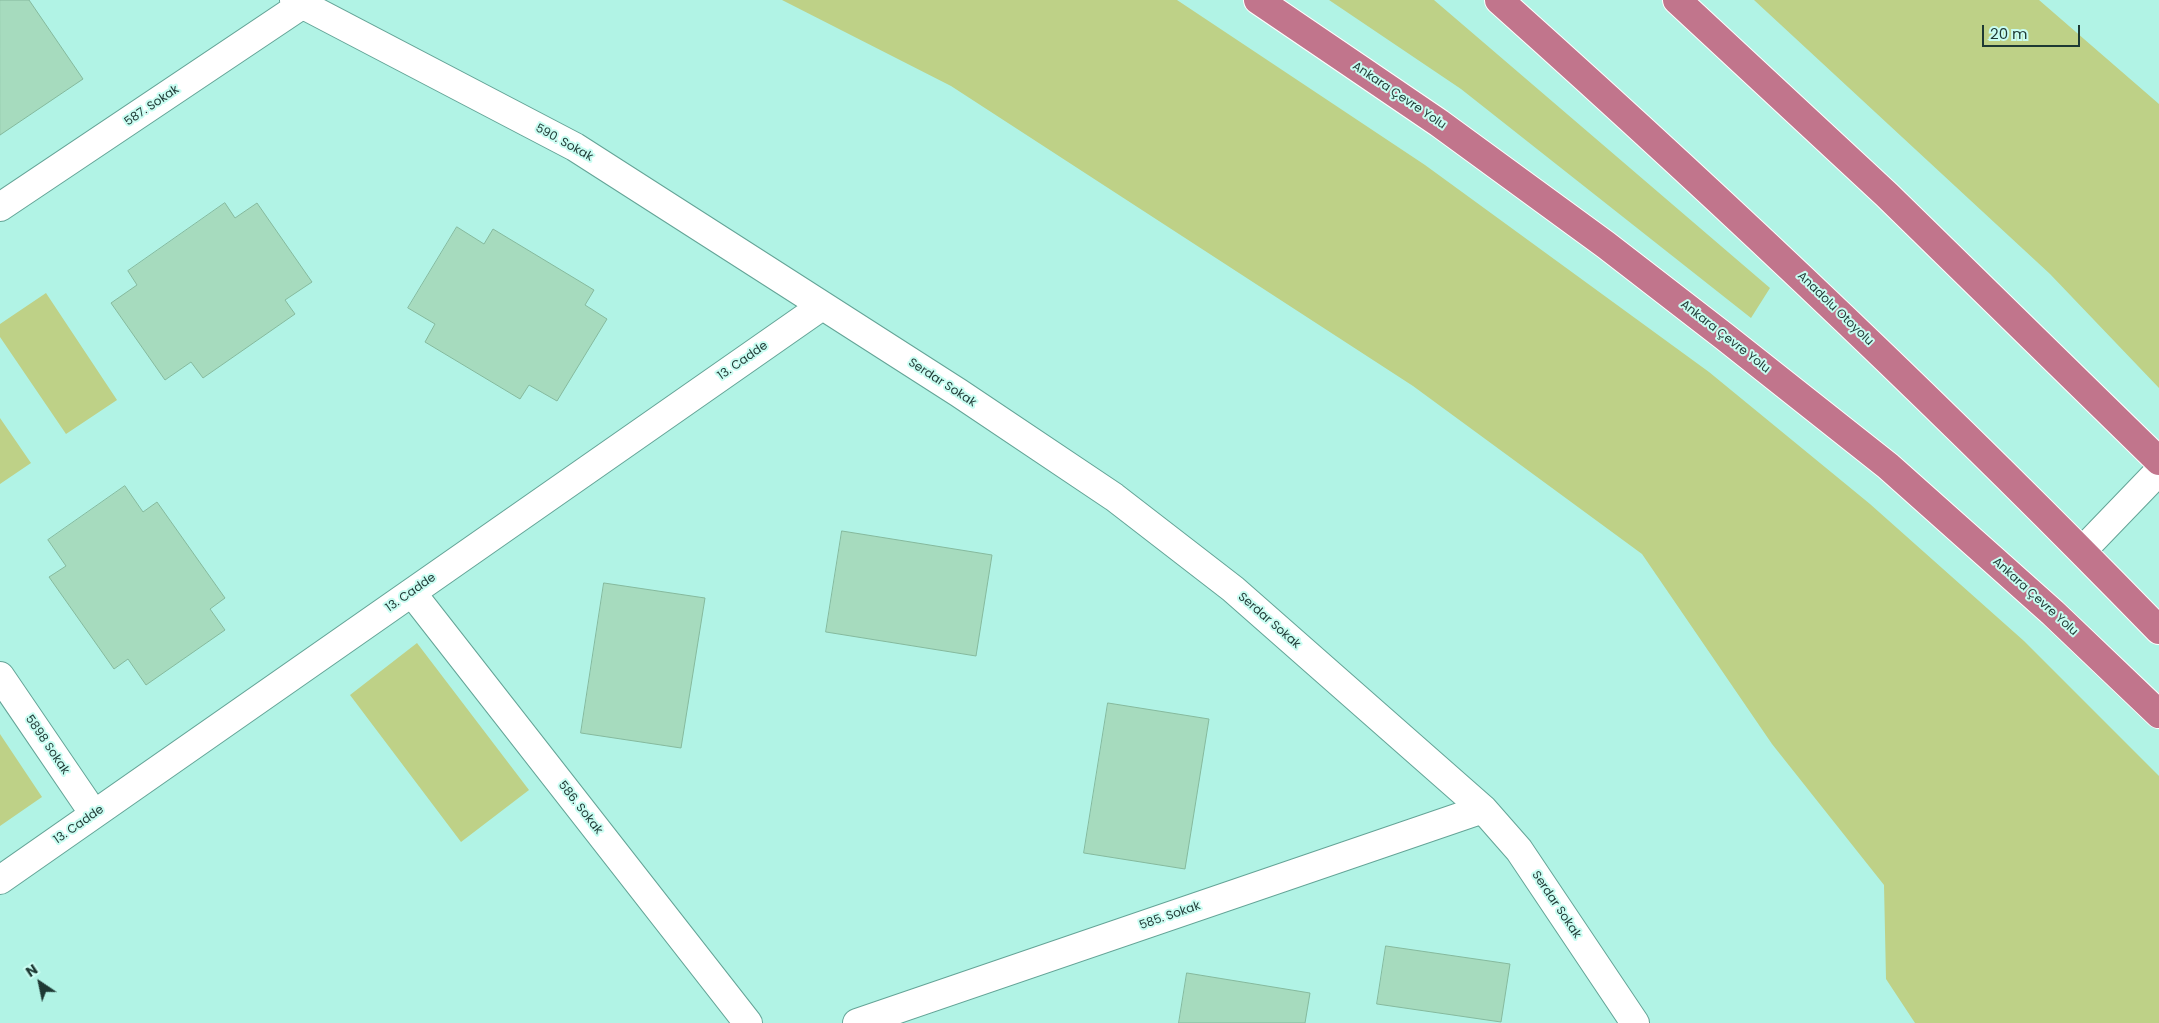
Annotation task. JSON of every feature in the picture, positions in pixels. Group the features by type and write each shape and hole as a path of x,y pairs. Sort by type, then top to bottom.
{"highway":[{"name":"Ankara Çevre Yolu","path":"1258,0 1440,123 1614,251 1749,355 1888,466 2054,613 2159,714"},
{"name":"Anadolu Otoyolu","path":"1500,0 1631,118 1804,279 2082,551 2159,630"},
{"path":"1677,0 1887,195 2159,461"}],"street":[{"name":"587. Sokak","path":"0,207 299,2"},
{"name":"590. Sokak","path":"299,2 575,147 822,306"},
{"name":"13. Cadde","path":"0,880 822,306"},
{"name":"Serdar Sokak","path":"822,306 959,393 1114,497 1233,589 1483,809 1519,850 1635,1023"},
{"path":"2082,551 2159,471"},
{"name":"586. Sokak","path":"412,593 748,1023"},
{"name":"5898 Sokak","path":"0,676 94,814"},
{"name":"585. Sokak","path":"857,1023 1483,809"}],"green space":[{"path":"782,0 1177,0 1425,165 1709,372 1870,504 2024,641 2159,776 2159,1023 1915,1023 1886,979 1884,885 1772,744 1642,554 1413,386 951,86"},
{"path":"1329,0 1434,0 1770,288 1751,318 1461,89"},
{"path":"1754,0 2039,0 2159,104 2159,388 2050,274"},
{"path":"46,293 117,400 66,434 0,337 0,324"},
{"path":"0,418 31,463 0,484"},
{"path":"417,643 529,790 461,842 350,695"},
{"path":"0,734 42,797 0,826"}],"building":[{"path":"0,0 29,0 83,79 0,135"},
{"path":"225,203 235,218 257,203 312,282 285,300 295,314 203,378 191,362 165,380 111,303 137,285 128,271"},
{"path":"457,227 484,244 493,229 594,290 585,305 607,319 557,401 529,385 520,399 425,342 435,324 408,308"},
{"path":"125,486 143,512 157,502 225,598 210,609 225,630 146,685 128,659 114,669 49,577 66,566 48,540"},
{"path":"842,531 992,555 976,656 826,632"},
{"path":"604,583 705,598 681,748 581,733"},
{"path":"1108,703 1209,719 1185,869 1084,853"},
{"path":"1386,946 1510,964 1501,1022 1377,1004"},
{"path":"1187,973 1310,993 1305,1023 1179,1023"}]}
